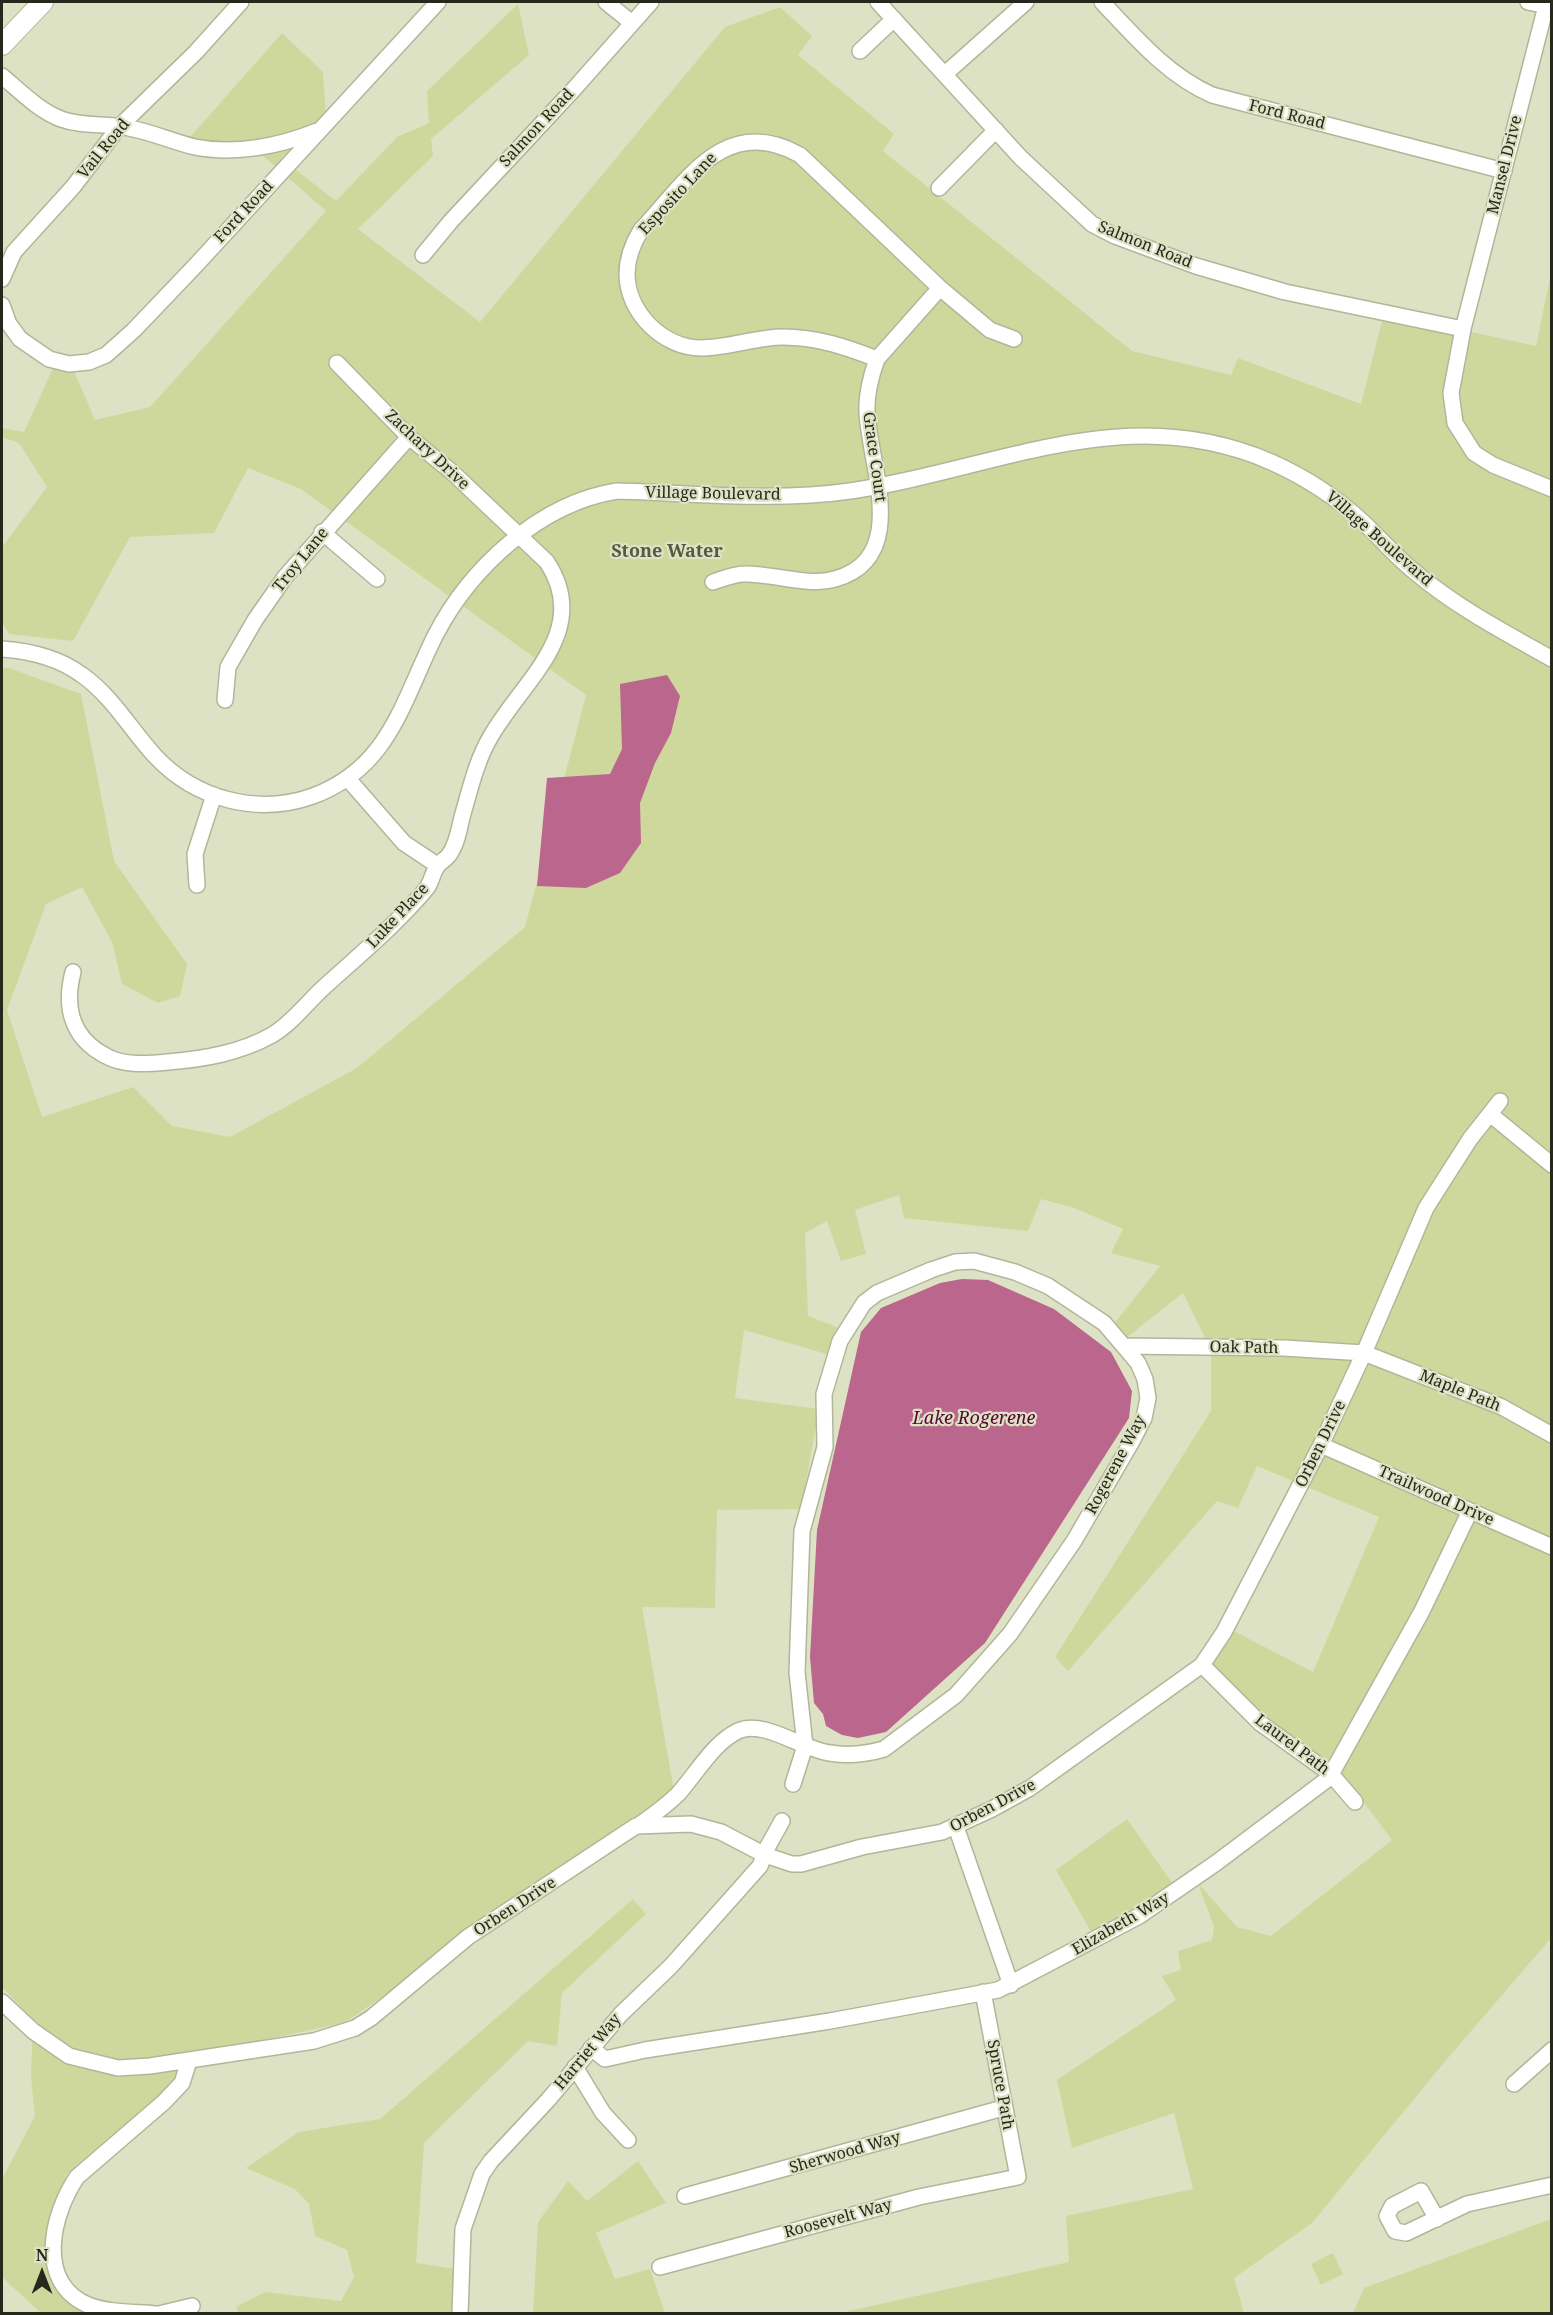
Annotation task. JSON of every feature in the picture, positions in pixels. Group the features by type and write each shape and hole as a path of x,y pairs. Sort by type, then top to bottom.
{"main road":[{"path":"2,45 43,2"}],"street":[{"name":"Vail Road","path":"2,279 14,252 73,188 119,127 196,52 241,2"},
{"name":"Ford Road","path":"2,305 9,324 24,343 49,359 69,363 89,362 105,355 134,330 438,2"},
{"path":"606,2 632,23"},
{"name":"Salmon Road","path":"423,255 451,221 651,2"},
{"name":"Salmon Road","path":"878,2 996,130 1058,194 1092,224 1116,237 1196,266 1286,291 1463,329"},
{"path":"945,74 1026,2"},
{"name":"Ford Road","path":"1102,2 1165,65 1196,88 1212,95 1504,171"},
{"path":"1528,2 1548,5"},
{"name":"Mansel Drive","path":"1463,329 1548,5"},
{"path":"860,51 894,19"},
{"path":"2,76 31,101 60,118 83,124 119,127 197,147 223,150 293,141 323,128"},
{"path":"939,188 996,130"},
{"name":"Esposito Lane","path":"877,359 830,341 782,337 702,348 684,346 669,339 643,317 634,304 627,273 633,243 641,230 714,153 742,142 772,142 800,154 940,288 990,330 1014,339"},
{"name":"Grace Court","path":"713,582 742,574 821,581 844,575 862,563 876,542 882,514 867,414 868,389 877,359 940,288"},
{"path":"1463,329 1451,393 1455,423 1461,437 1474,453 1493,465 1551,489"},
{"name":"Zachary Drive","path":"337,363 409,437 519,536"},
{"name":"Village Boulevard","path":"2,649 51,659 81,675 102,693 165,766 188,783 214,795 251,804 279,803 313,796 348,779 376,753 391,732 436,634 463,593 519,536 568,504 592,495 617,491 795,496 827,494 879,486 1019,452 1105,437 1141,435 1208,441 1239,449 1306,480 1364,522 1413,572 1444,595 1551,659"},
{"name":"Troy Lane","path":"225,700 228,667 241,643 285,577 322,532 409,437"},
{"path":"322,532 376,579"},
{"name":"Luke Place","path":"73,972 67,995 71,1016 90,1046 107,1058 125,1063 152,1064 224,1054 274,1034 407,909 429,886 437,866 448,857 456,842 475,772 490,738 548,654 562,620 563,598 554,574 538,551 519,536"},
{"path":"348,779 404,843 437,866"},
{"path":"197,885 195,854 214,795"},
{"name":"Orben Drive","path":"2,2002 52,2047 85,2062 118,2068 189,2061 314,2041 355,2028 371,2018 468,1937 636,1826 691,1824 722,1832 782,1862 801,1864 862,1847 956,1827 1030,1788 1202,1665 1224,1632 1321,1445 1364,1353 1426,1208 1458,1156 1500,1101"},
{"path":"1490,1114 1551,1165"},
{"name":"Rogerene Way","path":"636,1826 662,1810 722,1743 738,1731 762,1729 805,1746 829,1753 870,1753 884,1749 956,1695 1010,1634 1074,1541 1144,1418 1148,1398 1145,1379 1138,1363 1104,1323 1048,1286 1015,1272 974,1261 955,1262 892,1285 864,1303 846,1328 830,1368 824,1394 825,1447 802,1531 796,1672 805,1746"},
{"name":"Oak Path","path":"1124,1346 1284,1348 1364,1353"},
{"name":"Maple Path","path":"1364,1353 1502,1407 1551,1435"},
{"name":"Trailwood Drive","path":"1321,1445 1551,1547"},
{"name":"Elizabeth Way","path":"591,2048 605,2059 983,1992 1011,1985 1148,1911 1216,1863 1331,1774 1422,1611 1470,1511"},
{"name":"Laurel Path","path":"1202,1665 1260,1723 1331,1774 1355,1802"},
{"path":"793,1784 805,1746"},
{"name":"Harriet Way","path":"460,2313 463,2229 482,2174 621,2014 671,1966 724,1909 760,1866 782,1821"},
{"path":"956,1827 1011,1985"},
{"name":"Spruce Path","path":"983,1992 1018,2177"},
{"path":"1514,2084 1551,2050"},
{"path":"189,2061 182,2083 164,2102 77,2177 68,2191 55,2228 54,2261 57,2274 72,2294 85,2304 99,2308 157,2313 192,2306"},
{"path":"575,2067 603,2113 628,2140"},
{"name":"Sherwood Way","path":"686,2196 1004,2108"},
{"name":"Roosevelt Way","path":"660,2267 919,2197 1018,2177"},
{"path":"1437,2219 1467,2204 1551,2185"}],"green space":[{"path":"518,4 529,55 431,139 433,156 358,229 480,322 725,27 780,7 812,36 798,55 894,134 883,151 1132,351 1231,375 1238,358 1361,404 1384,313 1536,346 1551,273 1551,1938 1442,2065 1312,2223 1234,2278 1244,2313 840,2313 1069,2262 1066,2216 1193,2189 1174,2113 1072,2148 1057,2080 1176,2000 1162,1976 1181,1970 1178,1951 1212,1940 1214,1927 1198,1883 1237,1927 1271,1936 1392,1840 1348,1781 1265,1717 1209,1667 1230,1629 1313,1672 1379,1517 1257,1466 1238,1508 1217,1501 1068,1671 1055,1657 1211,1411 1211,1350 1183,1293 1121,1342 1110,1329 1160,1266 1111,1253 1123,1229 1074,1208 1041,1199 1028,1231 904,1218 899,1195 855,1210 866,1254 841,1261 827,1221 805,1233 808,1316 837,1327 830,1355 744,1330 735,1398 819,1409 801,1509 717,1510 715,1608 642,1607 675,1797 344,2023 190,2055 177,2070 175,2080 161,2095 67,2174 52,2210 46,2254 56,2291 89,2313 41,2313 2,2277 2,2179 35,2116 31,2077 33,2020 2,1987 2,668 9,668 81,694 114,861 187,964 180,996 158,1003 122,984 112,942 82,887 46,904 7,1010 42,1117 133,1087 172,1126 230,1137 357,1068 525,927 586,695 301,489 248,468 214,533 130,537 73,641 9,634 2,622 2,547 47,487 19,443 2,437 2,428 24,432 53,368 74,371 95,420 150,407 326,211 253,147 184,144 282,33 323,72 326,119 281,158 336,201 397,137 429,123 427,91"},
{"path":"1127,1819 1175,1887 1094,1937 1056,1870"},
{"path":"633,1899 646,1914 562,1993 557,2046 528,2041 424,2143 416,2263 464,2270 463,2313 239,2314 236,2307 265,2292 341,2301 354,2277 347,2250 315,2236 309,2204 295,2189 246,2168 299,2132 380,2119"},
{"path":"638,2161 666,2203 596,2233 615,2279 650,2269 665,2313 533,2313 538,2222 568,2181 587,2201"},
{"path":"1551,2219 1551,2313 1353,2313 1364,2288"},
{"path":"1333,2253 1343,2274 1321,2285 1311,2264"}],"water":[{"path":"667,675 680,696 671,733 655,763 640,803 641,843 620,873 586,888 537,886 547,778 610,774 622,749 620,684"},
{"name":"Lake Rogerene","path":"962,1279 988,1280 1054,1309 1111,1352 1132,1391 1129,1418 985,1643 886,1732 858,1738 842,1735 826,1726 823,1714 814,1703 810,1657 817,1530 861,1332 881,1308 940,1283"}],"district":[{"name":"Stone Water","path":"667,552"}]}
